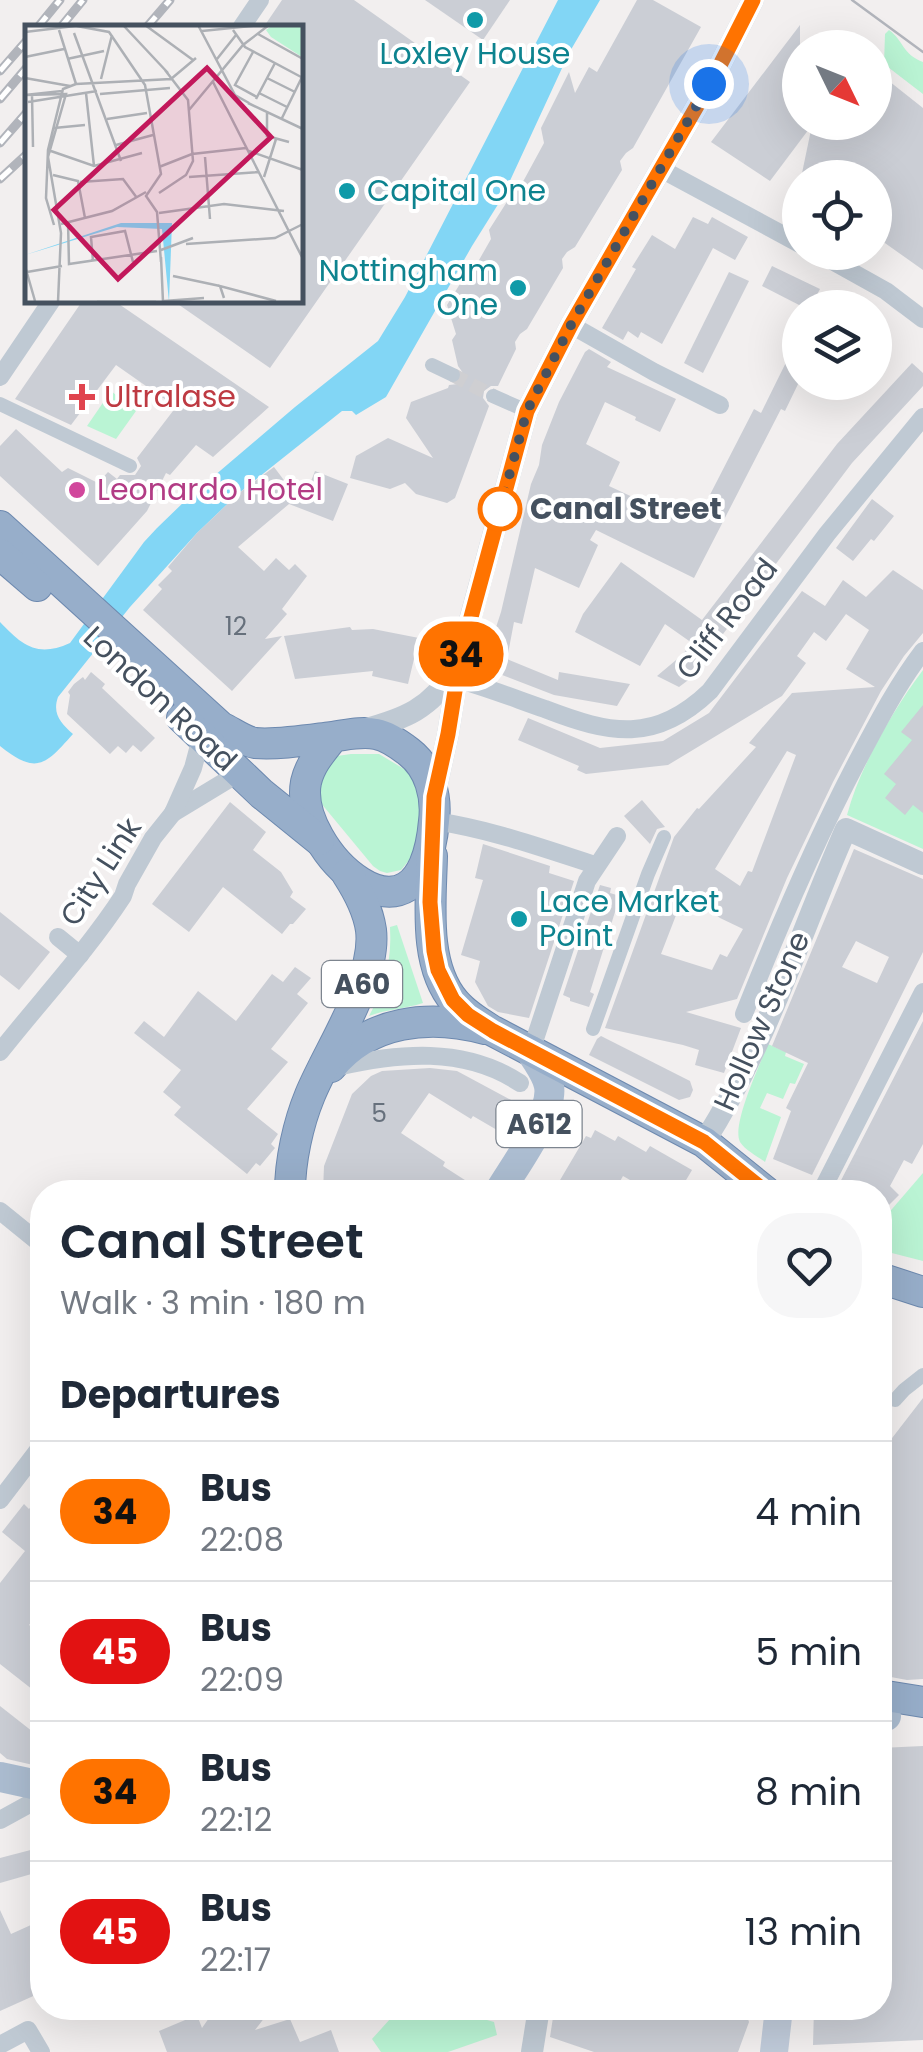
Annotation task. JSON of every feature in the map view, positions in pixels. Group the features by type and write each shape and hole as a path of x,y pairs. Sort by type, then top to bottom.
{"highway":[{"name":"London Road","path":"0,526 108,636 221,727 245,740 268,742 345,734"},
{"name":"London Road","path":"0,554 76,606"},
{"name":"London Road","path":"108,636 149,685 202,738 321,842"},
{"name":"A60","path":"292,1180 309,1097 367,973 371,928 362,896 321,842 309,814 305,787 314,760 345,734 380,735 412,754 429,779 434,817 430,902 438,970 453,1000 468,1015 531,1051"},
{"name":"A60","path":"342,868 381,892 406,889 426,864 434,817"},
{"path":"309,1097 353,1044 377,1031 448,1021 493,1031"},
{"name":"Hollow Stone","path":"531,1051 704,1142"},
{"name":"A60","path":"704,1142 751,1180"},
{"path":"892,1282 923,1292"},
{"path":"892,1709 923,1702"},
{"path":"892,1711 923,1712"}],"main road":[{"name":"A612","path":"506,1180 545,1112 550,1096 549,1082 531,1051"},
{"path":"0,1777 30,1783"},
{"path":"774,2052 778,2020"}],"street":[{"path":"244,25 260,0"},
{"path":"735,0 741,26"},
{"path":"595,865 434,817 456,679 527,411 753,0"},
{"path":"661,169 782,234"},
{"path":"849,270 886,290 923,319"},
{"path":"0,377 51,302"},
{"path":"571,325 720,405"},
{"path":"432,365 453,376"},
{"path":"493,396 527,411"},
{"path":"0,404 130,466"},
{"name":"Cliff Road","path":"456,679 610,730 644,728 686,711 710,690 827,534 923,417"},
{"path":"744,1014 802,874 837,822 888,702 923,652"},
{"path":"345,734 392,723 418,711 444,686 461,654"},
{"name":"City Link","path":"0,1052 123,896 153,838 173,813 202,738"},
{"name":"City Link","path":"173,813 239,773"},
{"path":"837,822 923,864"},
{"name":"Hollow Stone","path":"704,1142 726,1107 773,1006 837,822"},
{"path":"531,1051 587,880 616,836"},
{"path":"594,1029 664,837"},
{"path":"58,937 80,955"},
{"path":"827,1180 923,992"},
{"path":"330,1068 397,1055 426,1055 464,1059 520,1083"},
{"path":"0,1211 30,1235"},
{"path":"895,1400 923,1375"},
{"path":"0,1500 30,1461"},
{"path":"0,1820 30,1804"},
{"path":"531,2051 537,2020"},
{"path":"0,2045 28,2030 41,2052"}],"green space":[{"path":"892,33 911,55 923,62 923,94 892,70"},
{"path":"111,391 136,411 116,439 87,426"},
{"path":"923,670 923,849 847,815 879,739"},
{"path":"379,754 409,772 424,799 416,852 401,870 387,873 373,866 320,802 321,767 337,756"},
{"path":"397,925 423,1003 369,1016 386,973 390,927"},
{"path":"768,1044 804,1064 783,1099 767,1093 760,1108 781,1117 765,1162 742,1145 738,1134 743,1108"},
{"path":"923,1173 923,1261 892,1253 892,1209"},
{"path":"389,2020 487,2020 494,2022 497,2035 448,2052 381,2052 372,2039"}],"water":[{"path":"558,0 600,0 569,53 502,198 386,397 356,415 342,411 239,493 197,533 130,607 58,697 59,718 73,734 55,753 32,763 0,746 0,622 31,647 48,649 70,643 157,528 295,407 378,341 405,297"}],"building":[{"name":"Capital One","path":"282,0 354,0 470,82 270,368 175,302 302,302 302,25 265,25"},
{"name":"Loxley House","path":"425,0 510,0 483,40"},
{"name":"Nottingham One","path":"637,0 653,0 701,27 633,148 620,161 622,170 575,247 562,259 563,268 515,342 516,349 498,386 484,391 483,398 489,406 455,498 447,503 416,494 405,483 390,489 350,478 356,456 388,438 433,458 406,418 411,402 463,379 447,305 466,274 471,274 491,239 489,230 515,189 519,189 544,143 541,128 569,72 575,93 589,67 597,72"},
{"path":"782,49 782,140 801,140 770,181 711,142"},
{"path":"892,83 923,108 923,270 892,248 892,160 805,160 809,140 892,140"},
{"path":"693,217 708,224 712,217 748,237 735,260 713,248 662,344 641,332 638,338 628,331 623,340 602,328 652,235 675,249"},
{"path":"772,266 820,289 782,290 782,296 762,286"},
{"path":"729,272 749,281 703,373 684,363"},
{"path":"82,302 116,302 269,407 213,457 196,445 170,475 166,473 147,511 98,566 0,476 0,446 16,429 62,472 68,468 98,483 108,472 117,479 120,475 135,475 141,466 137,458 176,407 116,365 71,425 15,399"},
{"path":"589,349 611,362 607,367 676,399 660,432 605,402 586,444 620,462 609,486 656,508 660,501 697,520 754,409 761,413 782,370 782,400 790,400 785,411 781,409 694,578 596,530 590,540 598,545 579,588 535,568 522,624 514,622 507,659 558,680 559,672 630,684 617,706 554,695 489,670 486,658 542,445 585,352"},
{"path":"912,363 923,373 923,386 852,463 720,638 723,640 699,672 679,687 657,676 692,643 665,624 640,666 575,632 583,614 621,562 702,620 837,444 878,400 892,400 892,385"},
{"path":"274,467 302,504 315,471 348,484 333,521 289,504 238,547 264,571 276,558 289,570 295,564 307,576 282,609 287,614 265,639 282,636 232,691 143,610 162,589 158,585 172,571 168,567 197,533 239,493"},
{"path":"872,499 894,516 853,561 836,548"},
{"path":"893,570 923,590 923,633 881,691 833,782 787,878 737,999 686,1012 741,1028 724,1073 695,1065 699,1050 605,1028 674,837 756,747 749,743 792,693 875,687 846,669 869,630 846,614 826,641 814,632 797,656 806,663 782,696 668,765 586,774 577,770 579,766 518,740 528,718 600,748 663,741 709,713 802,591 825,606 843,580 866,597","holes":["787,751 796,755 752,872 748,871 740,886 715,869","685,892 720,918 743,929 727,957 720,954 712,970 661,954"]},
{"path":"350,627 419,638 408,684 372,676 373,671 295,679 284,636"},
{"path":"91,672 105,684 102,688 155,738 141,752 133,745 126,753 118,746 110,754 67,714 68,692"},
{"path":"923,705 923,813 913,805 905,815 885,798 896,784 884,774 912,740 901,732"},
{"path":"642,800 665,827 657,829 650,844 624,816"},
{"path":"230,802 266,832 253,850 281,872 293,892 290,897 306,909 282,934 223,887 189,932 152,904"},
{"name":"Lace Market Point","path":"483,844 550,866 549,873 574,881 529,1018 488,1006 475,982 480,961 461,955 483,880 475,878"},
{"path":"854,849 923,879 923,952 812,1175 773,1159 791,1111 786,1108 808,1063 772,1046","holes":["856,941 889,957 877,983 842,967"]},
{"path":"600,885 620,896 590,992 594,994 589,1007 563,995"},
{"path":"0,912 50,952 19,990 0,975"},
{"path":"295,967 311,978 297,994 308,1003 271,1049 288,1062 247,1109 278,1134 271,1144 275,1148 247,1174 174,1115 181,1107 163,1092 181,1070 134,1033 144,1021 164,1037 198,991 236,1021 272,974 283,982"},
{"path":"923,1021 923,1144 912,1164 904,1160 892,1182 841,1180"},
{"path":"601,1036 690,1081 690,1097 679,1100 589,1055"},
{"path":"382,1071 457,1071 526,1108 510,1140 429,1093 401,1133 465,1180 323,1180 324,1166 352,1094"},
{"path":"595,1130 615,1141 618,1136 646,1152 650,1146 692,1170 686,1180 630,1180 623,1176 621,1180 560,1180 586,1136 591,1138"},
{"path":"923,1398 923,1679 892,1677 892,1438"},
{"path":"24,1504 29,1509 30,1688 0,1664 0,1583 25,1551 2,1532"},
{"path":"0,1706 30,1730 30,1764 7,1759 0,1753"},
{"path":"923,1746 923,2040 813,2045 814,2020 892,2020 892,1747"},
{"path":"30,1850 30,1874 0,1883 0,1858"},
{"path":"0,1910 11,1934 30,1925 30,1998 0,2011"},
{"path":"185,2020 199,2020 202,2028 208,2020 263,2020 255,2030 290,2020 300,2042 331,2030 339,2052 167,2052 159,2031"},
{"path":"553,2020 749,2022 738,2052 594,2052 550,2037"}],"tunnel":[{"path":"453,375 493,396"}],"tram line":[{"path":"852,0 923,52"}],"railway":[{"path":"39,25 60,0"},
{"path":"62,25 83,0"},
{"path":"149,25 170,0"},
{"path":"0,71 25,42"},
{"path":"0,99 25,70"},
{"path":"0,143 25,114"},
{"path":"0,179 25,156"}],"bus line":[{"name":"34","path":"752,1180 704,1142 468,1015 453,1000 438,970 430,902 434,797 461,654 527,411 753,0"}],"place":[{"name":"Loxley House","path":"475,20"},
{"name":"Capital One","path":"347,191"},
{"name":"Nottingham One","path":"518,288"},
{"name":"Ultralase","path":"82,397"},
{"name":"Leonardo Hotel","path":"77,490"},
{"name":"Canal Street","path":"500,509"},
{"name":"Lace Market Point","path":"519,919"}],"route":[{"path":"500,509 527,411 571,325 709,84"}]}
